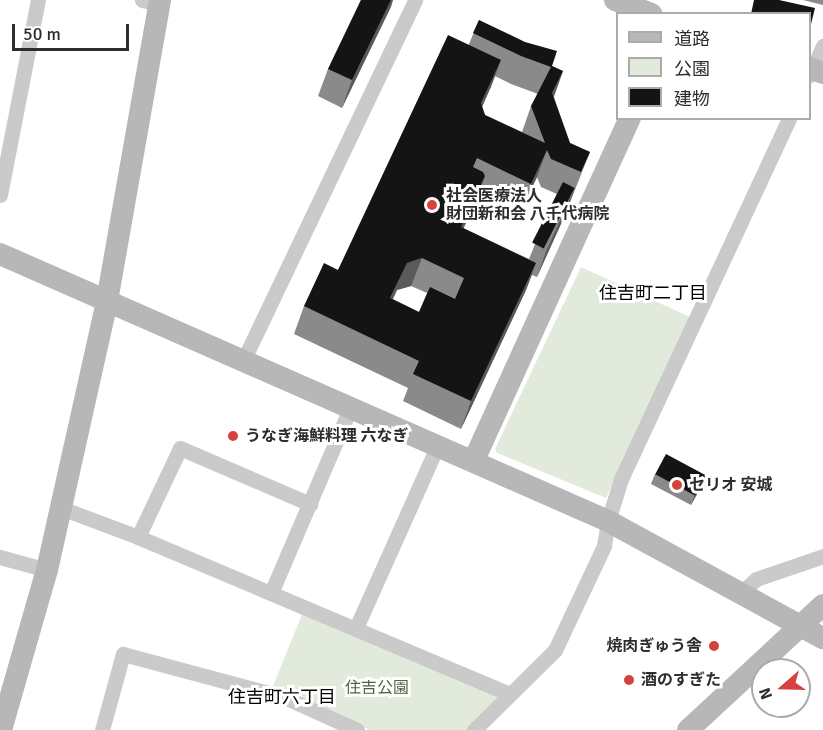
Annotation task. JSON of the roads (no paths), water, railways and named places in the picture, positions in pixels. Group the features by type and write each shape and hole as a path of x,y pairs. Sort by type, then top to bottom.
{"street":[{"path":"0,195 38,0"},
{"path":"243,361 415,0"},
{"path":"615,0 646,12"},
{"path":"1,730 62,508 107,301 154,1"},
{"path":"814,71 823,46"},
{"path":"474,460 629,120"},
{"path":"474,730 555,650 604,546 608,521 621,479 788,120"},
{"path":"0,255 437,447 474,460 608,521 823,638"},
{"path":"272,593 350,409"},
{"path":"356,628 437,447"},
{"path":"138,537 180,448 310,504"},
{"path":"62,508 138,537 509,694"},
{"path":"0,556 46,570"},
{"path":"740,594 756,579 823,556"},
{"path":"688,730 823,605"},
{"path":"102,730 123,654 284,697 357,730"}],"place":[{"name":"社会医療法人 財団新和会 八千代病院","path":"432,205"},
{"name":"うなぎ海鮮料理 六なぎ","path":"233,436"},
{"name":"セリオ 安城","path":"677,485"},
{"name":"焼肉ぎゅう舎","path":"714,646"},
{"name":"酒のすぎた","path":"629,680"}],"district":[{"name":"住吉町二丁目","path":"653,293"},
{"name":"住吉町六丁目","path":"282,697"}],"park label":[{"name":"住吉公園","path":"377,688"}]}
